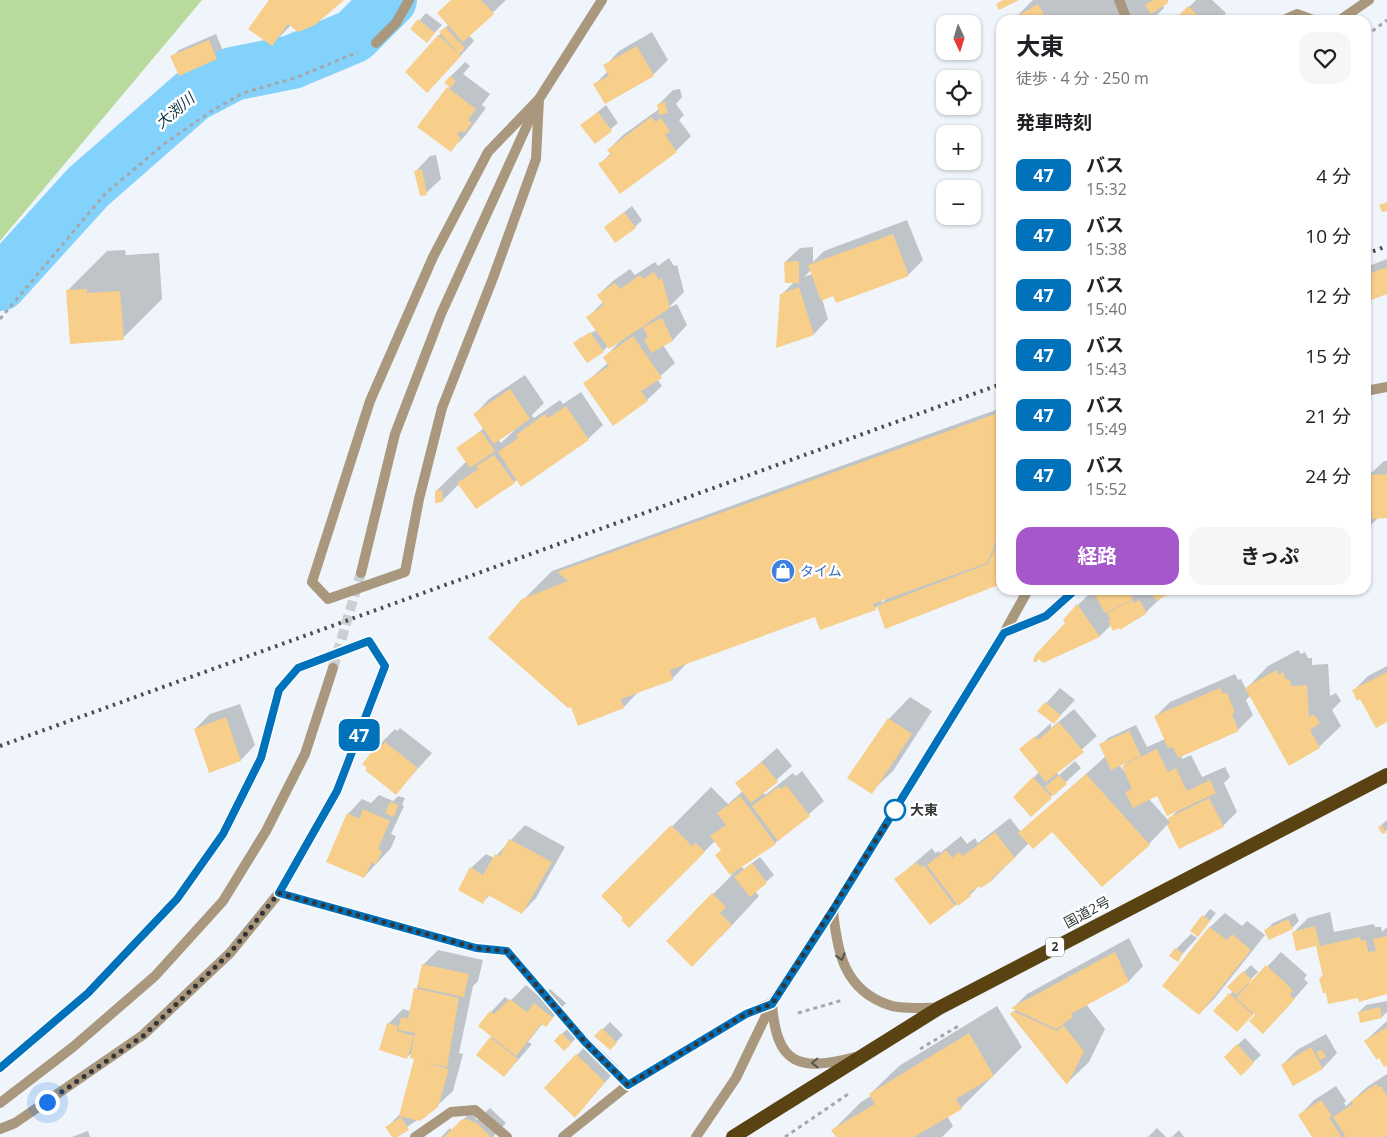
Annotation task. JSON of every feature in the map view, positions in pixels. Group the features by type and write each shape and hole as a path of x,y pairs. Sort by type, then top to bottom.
{"highway":[{"name":"国道2号","path":"732,1137 940,1008 1387,775"}],"street":[{"path":"376,43 396,23 410,0"},
{"path":"361,573 395,434 441,314 539,99 602,0"},
{"path":"1119,0 1125,15"},
{"path":"1347,15 1369,0"},
{"path":"539,99 536,159 493,278 442,408 419,498 405,572 328,599 312,582 370,400 433,257 488,152 539,99"},
{"path":"1371,390 1387,387"},
{"path":"696,1137 736,1078 772,1004 833,910 1004,633 1025,595"},
{"path":"1004,633 1046,616 1069,595"},
{"path":"0,1068 88,993 177,899 223,834 261,758 279,690 298,668 369,641 385,666 337,791 279,893 230,953 143,1036 15,1124 0,1129"},
{"path":"0,1103 73,1047 155,976 223,901 266,831 305,754 333,668"},
{"path":"279,893 476,948 507,951 585,1042 628,1085"},
{"path":"833,910 836,940 845,970 862,992 890,1006 940,1008"},
{"path":"564,1137 628,1085 746,1014 772,1004"},
{"path":"772,1004 773,1024 778,1040 784,1052 793,1061 828,1063 863,1055"},
{"path":"415,1137 451,1112 475,1110 507,1137"}],"path":[{"path":"1371,32 1387,20"},
{"path":"0,319 105,194 164,144 210,112 243,93 295,78 376,43"},
{"path":"798,1012 850,998"},
{"path":"919,1050 961,1024"},
{"path":"785,1137 853,1091"}],"green space":[{"path":"0,0 202,0 0,241"}],"building":[{"path":"269,0 344,0 315,25 298,32 288,24 272,46 248,29"},
{"path":"451,0 481,0 494,14 463,42 437,13"},
{"path":"1003,0 1019,0 999,10 996,4"},
{"path":"1153,0 1167,0 1168,3 1151,14 1145,5"},
{"path":"1038,4 1044,15 1019,15"},
{"path":"1188,6 1198,15 1179,15"},
{"path":"418,19 435,33 427,43 410,29"},
{"path":"445,27 465,48 459,54 439,32"},
{"path":"438,35 461,56 427,93 405,72"},
{"path":"209,40 217,59 179,76 170,56"},
{"path":"637,46 654,76 605,104 593,84 609,76 603,65"},
{"path":"450,76 456,81 451,88 444,83"},
{"path":"447,87 476,109 468,120 472,123 464,133 460,131 457,135 461,138 451,152 417,127"},
{"path":"665,102 668,113 659,115 657,104"},
{"path":"598,112 612,131 595,144 580,125"},
{"path":"651,117 656,122 661,118 670,131 665,135 677,152 620,194 598,164 611,155 607,150"},
{"path":"422,169 427,195 420,196 414,171"},
{"path":"1387,202 1387,211 1382,212 1379,205"},
{"path":"624,212 636,228 615,243 604,227"},
{"path":"893,234 909,276 836,303 833,296 821,301 808,265"},
{"path":"799,261 799,283 785,283 784,262"},
{"path":"1387,267 1387,294 1371,300 1371,273"},
{"path":"654,272 659,280 662,278 670,308 609,349 586,317 604,305 597,295 615,283 620,289 640,275 643,279"},
{"path":"799,287 814,335 776,348 780,294"},
{"path":"87,289 87,293 120,291 124,340 70,344 66,290"},
{"path":"662,318 673,341 651,353 644,339 648,337 643,327"},
{"path":"590,332 604,352 587,363 573,343"},
{"path":"633,336 662,378 641,391 648,401 613,426 583,383 609,366 603,357"},
{"path":"510,389 530,419 494,444 473,414"},
{"path":"566,406 589,440 521,487 498,452 518,438 516,435 545,414 548,418"},
{"path":"996,414 996,542 987,563 873,604 876,610 820,630 815,617 670,670 673,680 621,699 624,708 578,726 571,707 568,708 488,638 522,599 568,581 557,572"},
{"path":"481,431 495,451 470,468 456,448"},
{"path":"494,455 515,483 476,509 457,483 478,469 476,466"},
{"path":"1387,474 1387,518 1372,519 1371,475"},
{"path":"442,490 443,502 435,503 435,491"},
{"path":"996,547 996,586 885,629 877,606 988,564"},
{"path":"1095,595 1131,595 1133,599 1105,613"},
{"path":"1153,595 1167,595 1156,601"},
{"path":"1132,600 1134,603 1139,600 1147,613 1120,630 1119,628 1113,631 1108,621 1111,620 1107,613"},
{"path":"1077,604 1100,637 1043,663 1039,659 1035,663 1033,660 1036,654 1065,623 1063,620"},
{"path":"1276,670 1279,675 1283,672 1286,680 1290,679 1291,686 1307,685 1309,717 1314,714 1320,723 1310,730 1320,748 1289,766 1245,688"},
{"path":"1387,672 1387,722 1376,728 1360,699 1357,701 1352,690"},
{"path":"1220,688 1223,694 1227,693 1235,712 1232,714 1239,731 1178,758 1173,747 1168,748 1154,716"},
{"path":"1045,702 1061,715 1054,724 1037,711"},
{"path":"226,717 241,761 209,773 194,729"},
{"path":"888,718 912,734 872,794 847,778"},
{"path":"1059,722 1084,752 1046,782 1019,749 1035,736 1038,740"},
{"path":"1129,731 1141,756 1111,770 1099,744"},
{"path":"385,742 418,768 396,795 365,770 367,768 362,764 379,743 382,745"},
{"path":"1157,749 1168,772 1176,768 1187,791 1210,780 1216,793 1167,816 1157,796 1133,808 1125,792 1132,789 1122,766"},
{"path":"762,762 778,782 751,803 735,783"},
{"path":"1086,774 1150,845 1102,887 1052,832 1033,849 1018,833"},
{"path":"1059,775 1067,784 1053,796 1045,787"},
{"path":"1033,777 1052,798 1031,817 1013,797"},
{"path":"786,785 810,816 778,841 752,806 778,787 781,789"},
{"path":"740,796 776,844 730,875 715,855 721,850 710,836 726,825 717,813"},
{"path":"1209,798 1224,827 1179,849 1167,825 1170,823 1168,818"},
{"path":"390,802 398,805 394,817 385,813"},
{"path":"363,809 390,821 378,849 382,851 376,865 372,862 364,878 326,862 347,813 359,819"},
{"path":"671,825 692,846 696,843 705,852 629,928 621,920 623,918 601,896"},
{"path":"1382,825 1386,833 1382,834 1378,827"},
{"path":"995,832 1015,858 992,878 993,880 969,893 971,896 958,906 927,865 946,850 952,858 959,852 963,856"},
{"path":"509,839 552,862 522,914 488,895 483,904 458,890 470,867 483,875 495,854 500,856"},
{"path":"917,862 920,867 924,865 955,906 930,925 894,879"},
{"path":"752,863 767,883 750,897 734,877"},
{"path":"712,893 726,907 720,913 732,925 692,967 666,941"},
{"path":"1202,915 1210,921 1198,937 1190,931"},
{"path":"1288,919 1293,929 1269,940 1264,930"},
{"path":"1315,926 1320,946 1360,937 1361,941 1366,940 1368,952 1376,951 1373,939 1387,936 1387,994 1359,1002 1358,998 1328,1004 1326,993 1323,993 1319,978 1323,977 1316,946 1296,951 1292,932"},
{"path":"1209,927 1227,940 1232,934 1251,950 1199,1015 1162,986"},
{"path":"1175,948 1183,953 1178,962 1169,956"},
{"path":"1115,952 1129,982 1071,1014 1073,1017 1056,1029 1011,1008"},
{"path":"422,964 469,974 464,997 417,987"},
{"path":"1266,965 1293,990 1290,995 1295,999 1263,1034 1249,1021 1255,1015 1236,998"},
{"path":"1243,971 1252,980 1236,995 1227,987"},
{"path":"414,988 459,998 447,1067 427,1063 449,1069 438,1107 420,1121 399,1116 414,1059 410,1058 415,1033 398,1030 401,1017 408,1019"},
{"path":"1229,993 1253,1015 1237,1032 1213,1011"},
{"path":"510,999 527,1012 534,1003 553,1018 546,1027 541,1024 516,1056 478,1026 490,1011 494,1014"},
{"path":"1380,1007 1382,1018 1360,1023 1358,1012"},
{"path":"1013,1011 1057,1031 1063,1025 1084,1051 1067,1085 1010,1014"},
{"path":"387,1023 398,1026 397,1031 414,1036 407,1059 379,1050"},
{"path":"1387,1027 1387,1066 1384,1067 1379,1058 1377,1060 1364,1041"},
{"path":"602,1028 617,1043 610,1050 594,1036"},
{"path":"561,1033 572,1043 564,1051 554,1041"},
{"path":"969,1033 994,1076 956,1099 962,1109 914,1137 836,1137 831,1130 875,1104 869,1094"},
{"path":"490,1037 518,1059 504,1077 476,1055"},
{"path":"1237,1044 1254,1063 1241,1076 1224,1057"},
{"path":"1311,1047 1323,1069 1293,1086 1281,1065"},
{"path":"1322,1050 1326,1057 1320,1060 1316,1052"},
{"path":"576,1054 605,1082 575,1118 544,1088"},
{"path":"1376,1084 1378,1087 1381,1086 1387,1096 1387,1135 1384,1137 1346,1137 1333,1117 1353,1104 1351,1101"},
{"path":"1321,1100 1332,1116 1329,1118 1342,1137 1312,1137 1298,1115"},
{"path":"401,1117 409,1130 397,1137 392,1137 385,1127"},
{"path":"469,1119 473,1123 475,1121 491,1137 444,1137 461,1120"}],"waterway":[{"name":"大渕川","path":"0,284 88,187 193,95 233,74 292,62 354,36 390,0"}],"tunnel":[{"path":"333,668 361,573"}],"railway":[{"path":"1371,252 1387,246"},
{"path":"0,746 996,386"}],"bus line":[{"name":"47","path":"0,1068 88,993 177,899 223,834 261,758 279,690 298,668 369,641 385,666 337,791 279,893 476,948 507,951 585,1042 628,1085 713,1036 746,1014 772,1004 833,910 1004,633 1046,616 1069,595"}],"place":[{"name":"タイム","path":"783,571"},
{"name":"大東","path":"895,810"}],"route":[{"path":"47,1102 143,1036 230,953 279,893 476,948 507,951 585,1042 628,1085 713,1036 746,1014 772,1004 895,810"}]}
